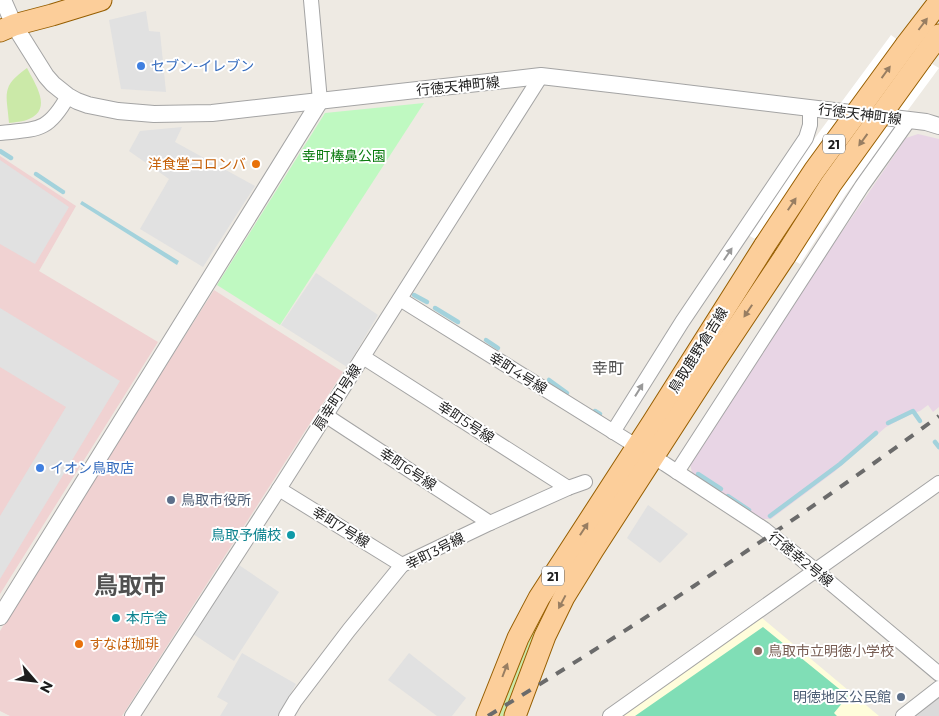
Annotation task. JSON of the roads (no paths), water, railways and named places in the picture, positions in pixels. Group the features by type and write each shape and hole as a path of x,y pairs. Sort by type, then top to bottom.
{"main road":[{"path":"7,28 48,0"},
{"path":"7,28 102,0"},
{"path":"931,0 939,2"},
{"name":"鳥取鹿野倉吉線","path":"487,716 518,638 547,586 645,452 715,361 785,256 914,52 939,2"},
{"name":"鳥取鹿野倉吉線","path":"515,716 542,644 559,607 597,544 645,452 765,244 814,171 914,52 939,35"}],"street":[{"name":"行徳天神町線","path":"3,0 7,28 60,91 88,105 118,111 154,114 212,113 542,76 926,122 939,126"},
{"path":"0,617 320,101 310,0"},
{"name":"扇幸町1号線","path":"132,716 542,76"},
{"path":"0,133 44,126 54,118 68,96"},
{"path":"614,432 682,322 806,138 810,125 810,108"},
{"path":"678,472 862,186 908,120"},
{"name":"幸町4号線","path":"400,299 645,452"},
{"name":"幸町5号線","path":"363,357 568,488"},
{"name":"幸町6号線","path":"325,416 490,523"},
{"name":"行徳幸2号線","path":"645,452 764,528 939,674"},
{"name":"幸町3号線","path":"286,716 295,701 402,565 490,523 585,482"},
{"path":"610,716 939,483"},
{"name":"幸町7号線","path":"279,489 402,565"},
{"path":"903,716 939,688"}],"water":[{"path":"82,201 179,261 177,265 80,204"}],"waterway":[{"path":"0,151 11,158"},
{"path":"36,174 63,192"},
{"path":"414,295 427,302"},
{"path":"435,308 458,322"},
{"path":"486,340 498,348"},
{"path":"549,380 567,393"},
{"path":"595,411 600,414"},
{"path":"888,423 913,411 920,421"},
{"path":"770,516 840,464 876,433"},
{"path":"935,442 939,447"},
{"path":"698,474 721,489"},
{"path":"728,496 749,510"}],"railway":[{"path":"488,716 603,645 717,571 829,495 939,416"}],"place":[{"name":"セブン-イレブン","path":"141,66"},
{"name":"洋食堂コロンバ","path":"256,164"},
{"name":"イオン鳥取店","path":"40,468"},
{"name":"鳥取市役所","path":"171,500"},
{"name":"鳥取予備校","path":"291,535"},
{"name":"本庁舎","path":"116,618"},
{"name":"すなば珈琲","path":"79,644"},
{"name":"鳥取市立明徳小学校","path":"758,651"},
{"name":"明徳地区公民館","path":"901,697"}],"district":[{"name":"幸町","path":"608,368"},
{"name":"鳥取市","path":"130,585"}],"park label":[{"name":"幸町棒鼻公園","path":"344,156"}]}
